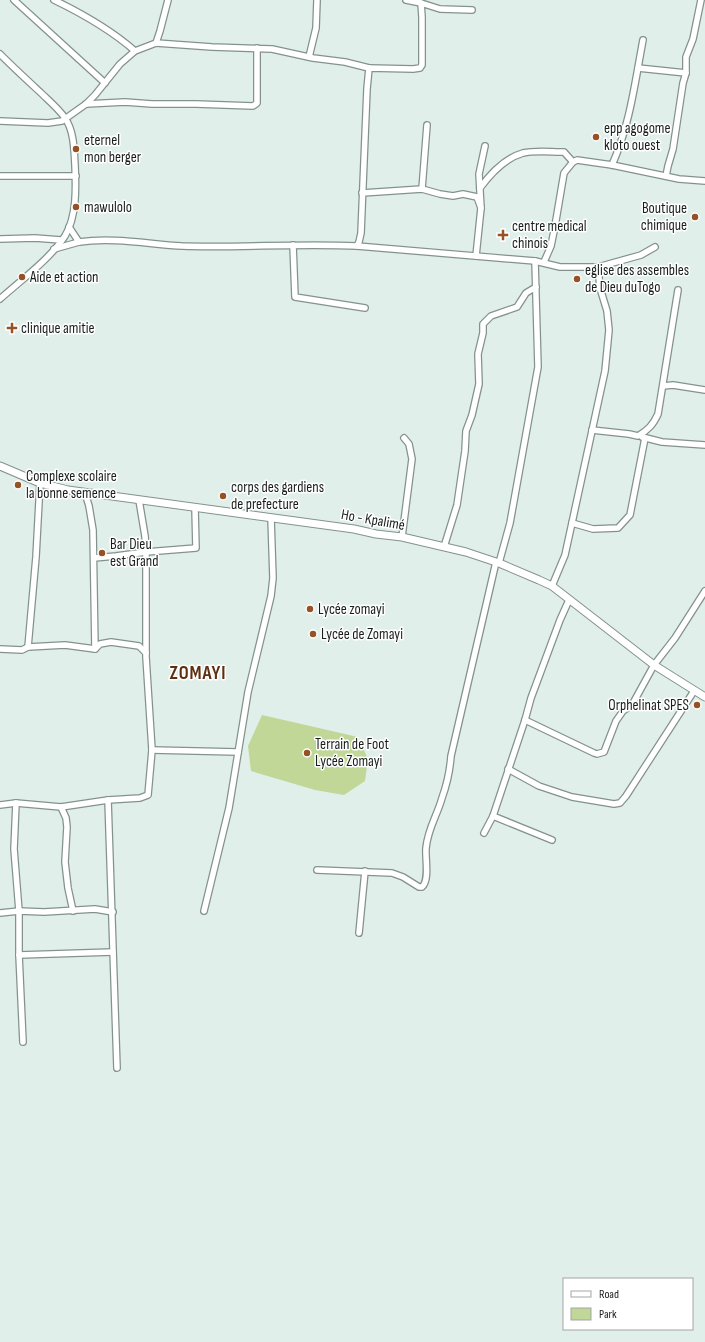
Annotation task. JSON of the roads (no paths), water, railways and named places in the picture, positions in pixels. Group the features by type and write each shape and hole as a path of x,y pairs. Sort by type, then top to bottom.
{"main road":[{"name":"Ho - Kpalimé","path":"0,466 40,483 85,493 354,529 376,534 402,537 498,562 552,586 654,666 705,697"}],"street":[{"path":"14,0 105,83"},
{"path":"54,0 80,13 109,31 135,51"},
{"path":"156,43 168,0"},
{"path":"309,57 317,20 317,0"},
{"path":"406,0 440,9 472,10"},
{"path":"666,176 673,149 683,83 686,73 686,57 693,40 701,0"},
{"path":"0,121 48,123 66,119 86,104 120,64 135,51 156,43 212,48 278,49 309,57 345,62 369,68 420,68 422,65 421,3"},
{"path":"612,164 620,147 626,124 638,68 642,40"},
{"path":"86,104 125,102 253,106 257,103 257,48"},
{"path":"0,54 66,119 73,141 76,176 75,196 69,227 61,240 54,249 0,299"},
{"path":"356,246 359,242 361,232 369,68"},
{"path":"638,68 686,73"},
{"path":"422,189 427,125"},
{"path":"476,256 481,208 479,174 485,146"},
{"path":"480,188 488,177 508,160 524,153 564,152 573,162"},
{"path":"544,262 551,246 564,173 573,162 583,160 612,164 692,181 705,181"},
{"path":"0,176 76,176"},
{"path":"362,193 422,189 453,196 463,194 477,197 481,208"},
{"path":"69,227 79,242"},
{"path":"0,239 35,238 61,240"},
{"path":"54,249 79,242 102,239 182,246 356,246 535,261 560,267 598,267 641,255 655,247"},
{"path":"293,245 295,297 365,308"},
{"path":"317,870 392,873 403,876 419,887 422,887 425,884 426,850 429,831 442,798 450,771 451,756 498,562 510,523 538,367 535,261"},
{"path":"552,586 565,555 603,384 609,336 608,318 600,288 598,267"},
{"path":"444,547 457,505 465,451 466,431 472,415 479,384 478,354 483,333 483,324 491,316 517,307 526,292 536,287"},
{"path":"638,436 647,431 654,423 658,414 678,290"},
{"path":"663,386 673,385 705,390"},
{"path":"592,430 629,434 662,442 705,445"},
{"path":"402,537 412,459 409,444 404,438"},
{"path":"572,523 593,529 618,528 630,515 645,438"},
{"path":"28,647 36,557 40,483"},
{"path":"85,493 93,530 94,649"},
{"path":"0,805 16,804 60,807 108,800 140,798 148,795 152,750 146,653 146,552 139,500"},
{"path":"94,558 196,548 195,508"},
{"path":"204,911 229,808 248,692 271,596 273,578 271,518"},
{"path":"525,720 594,753 601,754 606,748 616,721 624,711 632,705 654,666 675,638 705,591"},
{"path":"484,833 493,816 525,720 530,698 569,600"},
{"path":"0,649 22,650 28,647 65,645 94,649 100,644 111,642 139,646 146,653"},
{"path":"508,769 539,786 556,792 609,804 620,803 694,691"},
{"path":"152,750 238,752"},
{"path":"108,800 113,912 117,1068"},
{"path":"16,804 14,849 19,911 19,955 23,1042"},
{"path":"60,807 66,818 68,827 64,862 73,911"},
{"path":"493,816 552,840"},
{"path":"359,933 365,871"},
{"path":"0,913 95,909 113,912"},
{"path":"19,955 113,952"}],"place":[{"name":"epp agogome kloto ouest","path":"596,137"},
{"name":"eternel mon berger","path":"76,149"},
{"name":"mawulolo","path":"76,207"},
{"name":"Boutique chimique","path":"695,217"},
{"name":"centre medical chinois","path":"503,235"},
{"name":"Aide et action","path":"22,277"},
{"name":"eglise des assembles de Dieu duTogo","path":"577,279"},
{"name":"clinique amitie","path":"12,328"},
{"name":"Complexe scolaire la bonne semence","path":"18,485"},
{"name":"corps des gardiens de prefecture","path":"223,496"},
{"name":"Bar Dieu est Grand","path":"102,553"},
{"name":"Lycée zomayi","path":"310,609"},
{"name":"Lycée de Zomayi","path":"313,634"},
{"name":"Orphelinat SPES","path":"697,705"},
{"name":"Terrain de Foot Lycée Zomayi","path":"307,753"}],"district":[{"name":"ZOMAYI","path":"198,673"}]}
